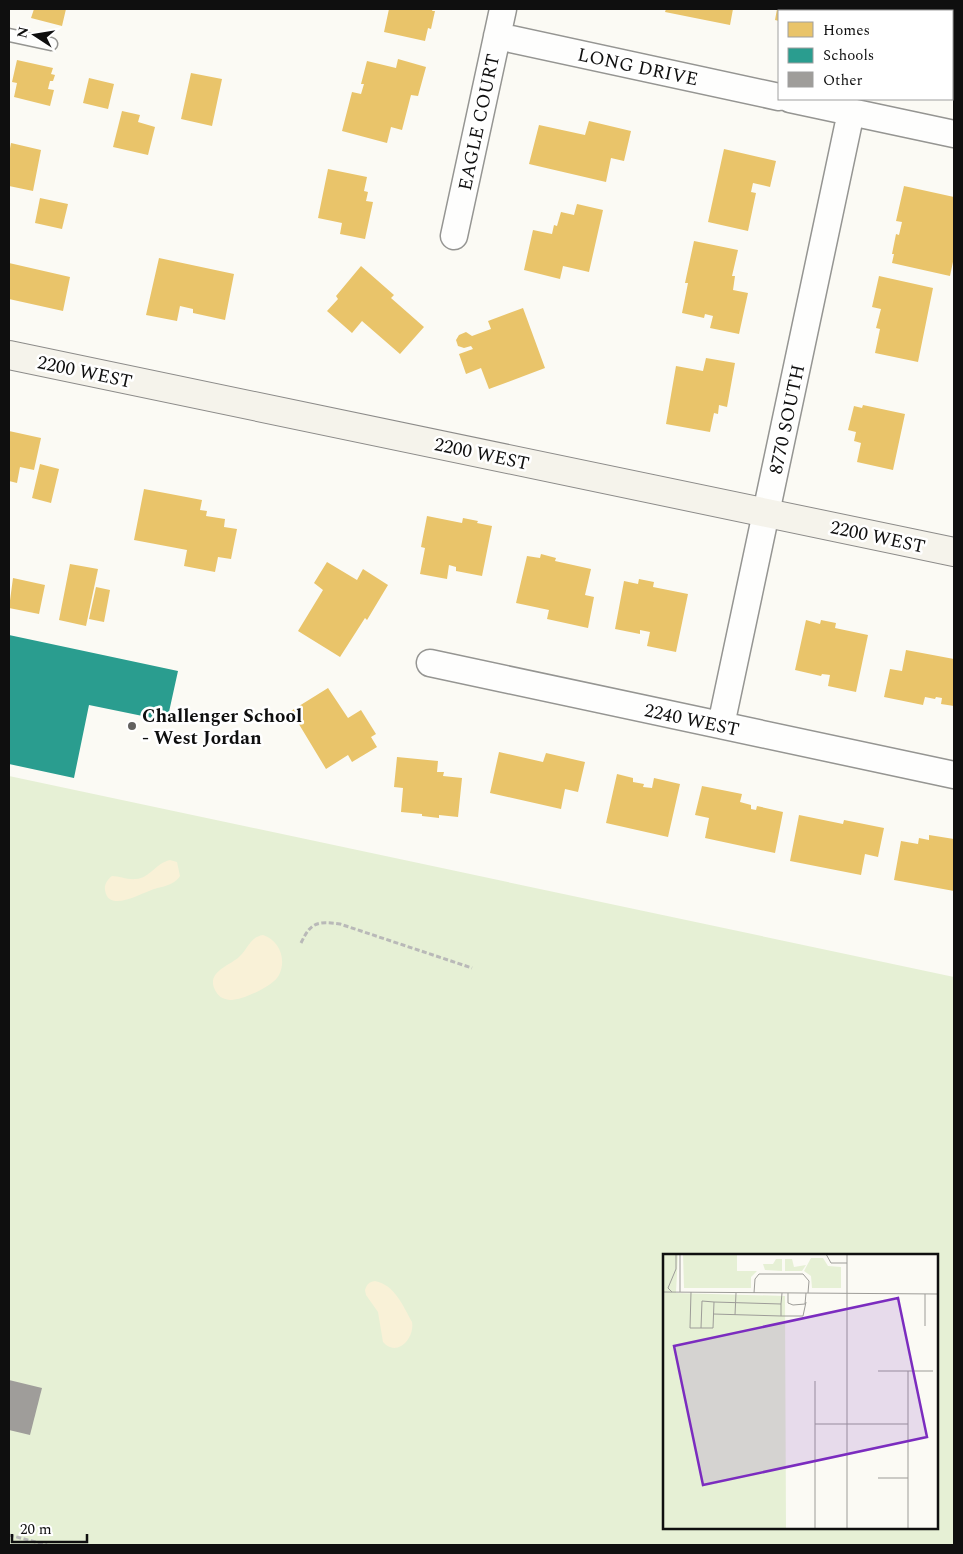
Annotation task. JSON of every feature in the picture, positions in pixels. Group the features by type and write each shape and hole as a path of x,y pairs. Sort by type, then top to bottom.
{"street":[{"name":"EAGLE COURT","path":"454,236 503,9"},
{"name":"LONG DRIVE","path":"497,36 778,96"},
{"path":"795,100 954,134"},
{"name":"8770 SOUTH","path":"721,726 851,112"},
{"name":"2200 WEST","path":"9,355 954,552"},
{"name":"2240 WEST","path":"430,663 954,775"}],"lane":[{"path":"9,35 51,44"}],"path":[{"path":"300,943 307,930 315,923 340,924 472,968"},
{"path":"9,1535 47,1545"}],"green space":[{"path":"9,776 954,977 954,1545 9,1545"}],"sand":[{"path":"170,860 177,862 180,876 174,882 124,900 117,901 107,897 105,886 112,876 130,879 141,878"},
{"path":"263,935 269,937 280,951 282,963 279,975 271,984 249,995 235,1000 221,997 216,992 213,984 216,974 239,957 255,938"},
{"path":"375,1281 382,1283 393,1292 402,1303 412,1322 411,1334 408,1340 399,1347 394,1348 383,1342 378,1312 366,1295 365,1290 368,1284"}],"building: Homes":[{"path":"34,9 66,9 62,26 31,18"},
{"path":"389,9 433,9 432,11 435,11 431,29 428,28 425,41 384,32"},
{"path":"666,9 733,9 730,25 665,12"},
{"path":"777,9 827,9 778,10 778,21 775,20"},
{"path":"882,9 946,9 946,10"},
{"path":"398,59 426,67 418,96 411,95 402,130 391,127 387,143 342,131 352,92 361,94 364,84 361,84 367,61 396,68"},
{"path":"17,60 53,68 51,74 55,75 53,81 50,81 48,89 54,90 50,106 14,97 17,83 12,82"},
{"path":"191,73 222,79 212,126 181,119"},
{"path":"89,78 114,84 108,109 83,103"},
{"path":"122,111 140,115 138,122 155,127 148,155 113,147"},
{"path":"589,121 631,131 624,161 611,158 606,182 529,164 539,125 585,135"},
{"path":"11,143 41,150 33,191 9,186"},
{"path":"724,149 776,161 770,187 753,183 751,192 756,193 748,231 708,222"},
{"path":"328,169 367,177 364,191 368,192 366,201 373,202 365,239 340,234 342,223 318,218"},
{"path":"904,186 954,197 954,257 950,276 892,263 896,234 899,235 902,222 896,221"},
{"path":"40,198 68,204 62,229 35,223"},
{"path":"577,204 603,210 589,272 563,266 560,279 524,270 533,230 552,234 554,225 557,226 561,212 574,215"},
{"path":"694,241 738,250 732,276 735,276 733,290 748,293 739,334 710,328 713,316 705,314 704,318 682,313 688,283 685,283"},
{"path":"159,258 234,274 225,320 193,313 193,309 180,306 177,321 146,315"},
{"path":"9,263 70,277 63,311 9,299"},
{"path":"361,266 394,295 391,298 424,327 400,354 362,321 352,333 327,311 338,299 336,296"},
{"path":"879,276 933,288 918,362 875,353 880,329 876,328 881,309 872,307"},
{"path":"523,308 545,368 489,389 481,368 466,374 459,354 473,349 471,346 464,348 458,346 456,340 459,335 466,332 472,336 491,329 488,321"},
{"path":"706,358 735,363 727,407 719,405 718,414 714,413 710,432 666,424 676,366 703,371"},
{"path":"863,405 905,414 893,470 857,462 861,443 854,441 856,432 848,430 854,406 862,408"},
{"path":"9,431 41,438 34,470 20,467 17,483 9,481"},
{"path":"40,464 59,469 51,503 32,498"},
{"path":"144,489 202,500 200,510 207,511 206,516 225,519 224,527 237,529 231,559 218,557 215,572 184,566 187,550 134,540"},
{"path":"427,516 462,523 463,518 492,526 482,576 456,571 456,567 449,565 447,579 420,574 425,548 421,547"},
{"path":"541,554 556,558 555,561 591,569 585,595 594,597 588,628 547,619 549,610 516,603 527,556 540,558"},
{"path":"327,562 357,580 363,569 388,585 367,620 365,618 340,657 298,631 323,590 314,583"},
{"path":"70,564 98,569 86,626 59,620"},
{"path":"13,578 45,585 39,614 9,608"},
{"path":"639,579 654,582 653,587 688,594 676,652 647,646 650,632 640,630 640,634 615,629 624,581 638,584"},
{"path":"96,587 110,590 104,622 89,619"},
{"path":"806,620 820,624 821,620 836,623 835,628 868,635 856,692 828,686 830,675 822,674 821,676 795,670"},
{"path":"906,650 954,659 954,706 941,704 942,698 936,697 935,699 925,697 923,705 884,697 890,669 902,671"},
{"path":"328,688 348,718 361,710 376,734 371,737 377,747 352,762 348,755 326,769 291,711"},
{"path":"499,752 543,762 546,753 585,762 578,792 565,789 561,809 490,793"},
{"path":"397,757 438,761 437,772 444,772 443,776 462,778 458,817 439,815 439,818 401,812 403,788 394,787"},
{"path":"617,774 633,778 633,782 644,784 643,787 652,788 654,778 680,784 668,837 606,823"},
{"path":"702,786 742,794 740,802 751,805 751,809 756,810 757,806 783,812 775,853 705,838 709,818 695,815"},
{"path":"799,815 843,824 844,820 884,828 878,857 865,854 861,875 790,861"},
{"path":"929,835 954,839 954,891 894,880 901,841 918,844 919,838 929,840"}],"building: Schools":[{"path":"9,635 178,671 167,721 89,705 74,778 9,764"}],"building: Other":[{"path":"9,1380 42,1388 30,1435 9,1430"}],"place":[{"name":"Challenger School - West Jordan","path":"132,726"}]}
